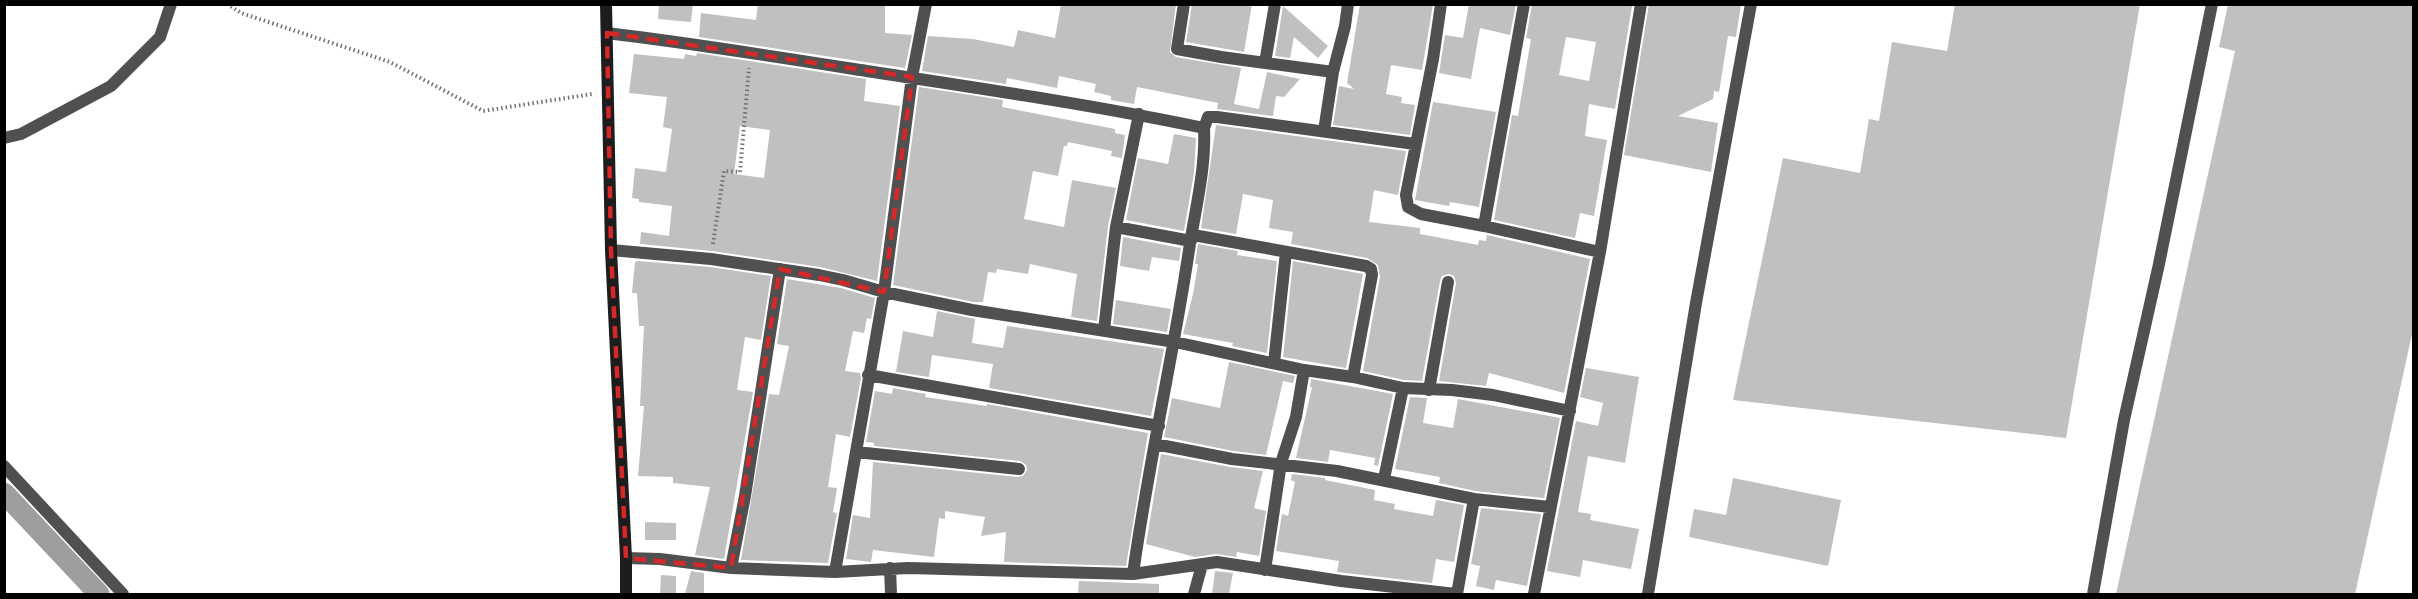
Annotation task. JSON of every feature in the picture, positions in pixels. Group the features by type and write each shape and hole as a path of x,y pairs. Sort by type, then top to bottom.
{"street":[{"path":"4,138 21,134 111,86 160,37 171,4"},
{"path":"606,4 611,250 626,594"},
{"path":"835,572 884,292 912,77 926,4"},
{"path":"1184,4 1177,49 1334,72"},
{"path":"1265,63 1275,4"},
{"path":"1324,131 1348,4"},
{"path":"1441,4 1433,59 1406,195 1408,207 1421,214 1600,252"},
{"path":"1484,226 1524,4"},
{"path":"1534,594 1600,252 1641,4"},
{"path":"1648,594 1696,303 1751,4"},
{"path":"2093,594 2124,420 2159,264 2212,4"},
{"path":"607,33 682,42 912,77 1139,114 1204,128"},
{"path":"1104,330 1116,227 1139,114"},
{"path":"1133,574 1175,342 1206,151 1204,128 1208,117 1415,144"},
{"path":"1116,227 1286,252 1366,266 1371,269 1372,275 1353,377"},
{"path":"611,250 711,259 780,269 843,280 884,292 972,310 1175,342 1304,370 1353,377 1402,388 1452,390 1493,395 1570,411"},
{"path":"1274,363 1286,252"},
{"path":"731,568 745,496 780,269"},
{"path":"1429,390 1448,282"},
{"path":"1265,570 1281,463 1296,417 1304,370"},
{"path":"868,375 1159,426"},
{"path":"1384,479 1402,388"},
{"path":"1155,444 1232,459 1281,463 1384,479 1474,499 1550,507"},
{"path":"855,452 1018,469"},
{"path":"4,466 123,594"},
{"path":"626,558 660,559 731,568 835,572 890,568 1133,574 1202,566 1217,562 1457,594 1474,499"},
{"path":"1194,594 1202,566"},
{"path":"890,568 891,594"}],"path":[{"path":"227,4 241,13 390,62 483,111 608,92"},
{"path":"711,259 724,171 740,172 750,53"}],"highlighted area":[{"path":"607,33 912,77 884,292 780,269 731,568 626,558 611,250"}],"building":[{"path":"659,4 693,4 691,22 658,19"},
{"path":"758,4 885,4 885,33 912,35 905,68 699,37 701,13 756,20"},
{"path":"1061,4 1176,4 1170,52 1176,57 1241,68 1234,104 1259,109 1267,72 1300,79 1284,97 1276,96 1273,116 1217,109 1218,103 1137,87 1134,104 1111,100 1111,96 1094,92 1096,84 1059,76 1057,88 1007,78 1006,84 922,71 928,36 973,39 1014,47 1018,30 1055,38"},
{"path":"1192,4 1252,4 1244,52 1186,42"},
{"path":"1360,4 1433,4 1422,70 1391,65 1386,94 1402,97 1401,103 1415,105 1410,135 1333,125 1339,86 1354,89 1347,83"},
{"path":"1469,4 1516,4 1510,35 1480,28 1471,79 1439,73 1445,35 1463,38"},
{"path":"1532,4 1632,6 1615,109 1589,104 1585,136 1607,140 1594,216 1580,213 1575,238 1494,220 1512,115 1518,116 1531,39 1526,38","holes":["1566,37 1596,42 1589,81 1559,75"]},
{"path":"1649,4 1741,4 1736,37 1728,36 1719,92 1714,91 1713,99 1678,116 1718,123 1711,172 1624,155"},
{"path":"1955,4 2140,4 2066,438 1733,400 1783,158 1860,173 1869,119 1879,121 1892,42 1947,51"},
{"path":"2228,4 2414,4 2414,325 2355,594 2116,594 2235,51 2219,47"},
{"path":"1283,6 1328,46 1318,58 1294,37 1290,58 1275,56"},
{"path":"697,53 866,79 864,101 900,106 877,281 820,267 712,251 640,244 641,232 669,236 672,206 639,202 639,199 632,198 635,168 666,172 672,129 663,127 667,97 629,93 634,54 684,59 685,54 696,56","holes":["740,126 770,130 764,178 734,174"]},
{"path":"919,87 1003,100 1002,107 1115,129 1115,133 1125,135 1122,158 1111,156 1112,151 1068,142 1067,146 1064,146 1058,176 1033,171 1024,219 1064,227 1072,180 1116,188 1108,226 1097,321 1071,317 1077,274 1030,264 1028,274 997,269 996,273 988,272 983,302 973,302 893,285"},
{"path":"1433,102 1496,112 1479,207 1450,202 1449,206 1415,200"},
{"path":"1216,125 1406,151 1398,195 1374,190 1369,222 1420,228 1420,234 1478,245 1479,240 1486,241 1487,235 1590,259 1564,393 1489,373 1486,386 1439,381 1456,283 1454,276 1449,274 1442,276 1440,281 1422,381 1404,380 1363,371 1380,277 1378,265 1367,258 1291,244 1293,232 1269,228 1273,200 1243,194 1236,234 1201,228"},
{"path":"1174,134 1196,138 1194,173 1184,231 1126,220 1138,158 1168,164"},
{"path":"1123,237 1181,248 1179,261 1152,257 1149,271 1120,266"},
{"path":"1198,244 1238,251 1237,255 1277,261 1267,353 1232,346 1233,343 1183,334 1198,264 1195,264"},
{"path":"1293,261 1363,274 1346,368 1283,357"},
{"path":"635,262 710,267 771,276 761,340 745,337 737,390 753,392 724,559 695,555 710,487 673,483 673,477 638,476 644,406 640,406 644,326 639,326 637,293 632,293"},
{"path":"787,279 841,288 875,298 871,319 867,318 864,333 853,331 845,371 860,373 861,378 850,437 836,434 828,487 837,488 833,512 837,513 828,563 741,560 769,394 779,395 789,346 777,344"},
{"path":"1116,300 1171,309 1167,332 1113,324"},
{"path":"937,311 975,319 972,343 1003,348 1007,326 1164,349 1151,416 989,388 993,364 932,355 929,377 896,372 903,331 933,337"},
{"path":"1229,362 1295,376 1293,383 1283,381 1266,455 1164,437 1172,398 1220,408"},
{"path":"1586,368 1639,377 1625,463 1588,456 1578,512 1591,514 1590,520 1639,529 1631,569 1583,560 1580,577 1547,571 1576,421 1598,426 1603,403 1580,397"},
{"path":"1311,379 1393,394 1378,466 1374,465 1375,458 1330,450 1328,462 1296,458 1312,387 1310,387"},
{"path":"893,388 926,394 925,397 987,406 987,404 1148,433 1126,566 1004,562 1006,532 981,536 985,517 945,511 945,519 939,518 934,557 873,550 871,562 846,559 853,515 870,518 873,462 1018,477 1023,476 1027,470 1026,465 1020,461 874,446 874,443 866,442 875,391 892,394"},
{"path":"1410,397 1427,398 1423,423 1453,428 1458,399 1560,418 1544,498 1475,491 1439,483 1440,477 1395,469"},
{"path":"1161,454 1263,471 1254,508 1266,511 1259,556 1237,552 1236,557 1216,554 1195,557 1146,544"},
{"path":"1292,474 1325,478 1325,480 1375,490 1374,500 1395,504 1394,509 1433,516 1436,500 1464,505 1454,562 1436,559 1432,583 1337,572 1339,561 1276,551 1282,514 1288,516 1295,482 1291,480"},
{"path":"1733,478 1841,500 1828,566 1689,537 1694,509 1726,515"},
{"path":"1481,508 1541,514 1527,586 1496,580 1494,590 1476,586 1480,566 1471,564"},
{"path":"645,522 676,523 676,540 645,540"},
{"path":"691,571 704,573 704,594 685,594"},
{"path":"1215,571 1233,573 1229,594 1212,594"},
{"path":"661,575 676,576 676,594 660,594"},
{"path":"1079,581 1159,584 1159,594 1078,594"}],"waterway":[{"path":"4,493 99,594"}]}
